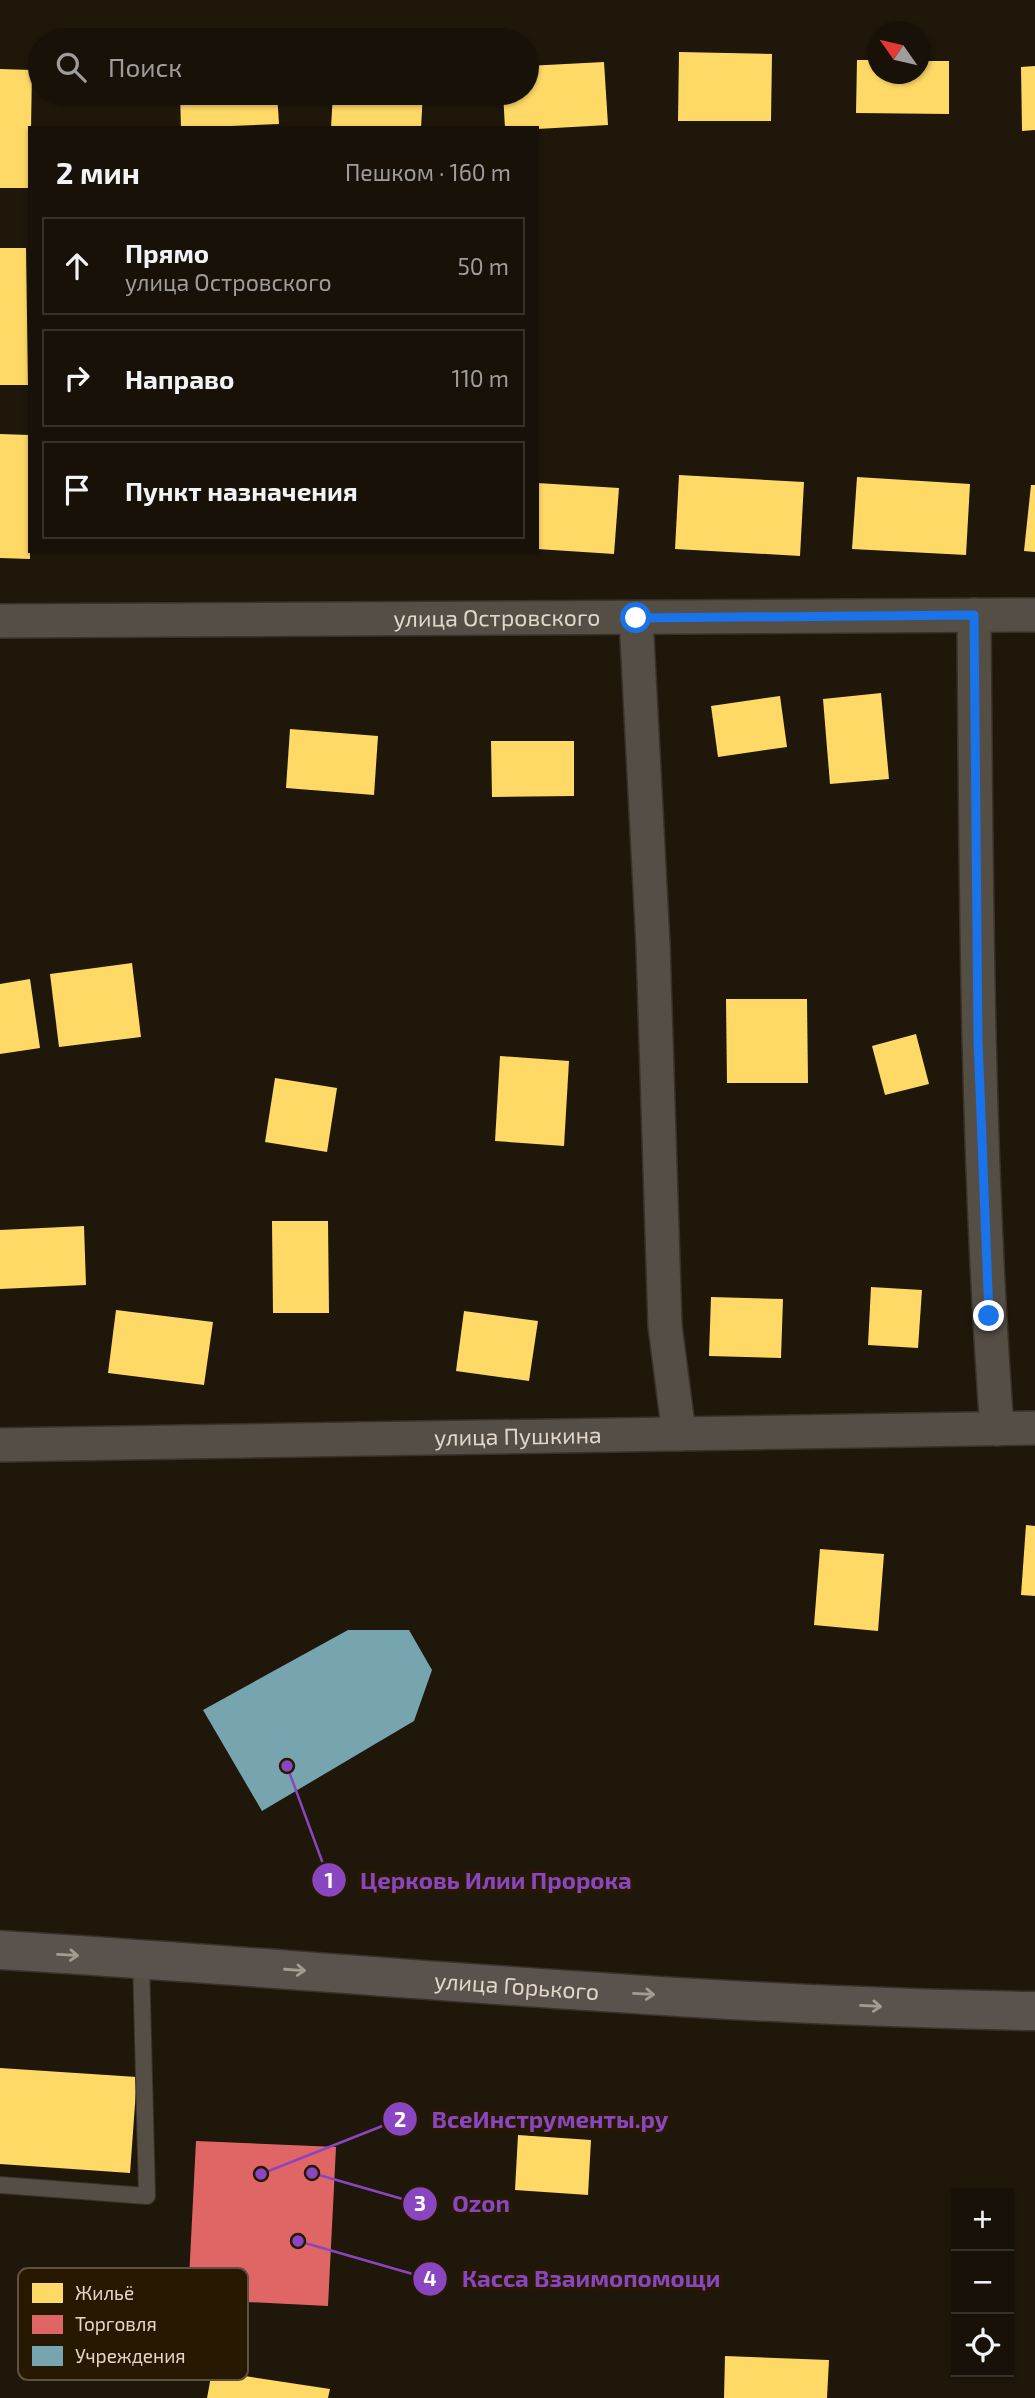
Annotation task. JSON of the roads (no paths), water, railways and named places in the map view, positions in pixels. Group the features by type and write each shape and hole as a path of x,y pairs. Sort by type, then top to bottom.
{"main road":[{"name":"улица Горького","path":"0,1950 618,1993 940,2010 1035,2011"}],"street":[{"path":"974,615 978,1040 989,1316 997,1429"},
{"name":"улица Островского","path":"0,621 1035,615"},
{"path":"636,618 653,945 665,1326 679,1434"},
{"name":"улица Пушкина","path":"0,1445 1035,1428"}],"lane":[{"path":"0,2185 147,2196 141,1959"}],"place":[{"name":"Церковь Илии Пророка","path":"287,1766"},
{"name":"Ozon","path":"312,2173"},
{"name":"ВсеИнструменты.ру","path":"261,2174"},
{"name":"Касса Взаимопомощи","path":"298,2241"}]}
